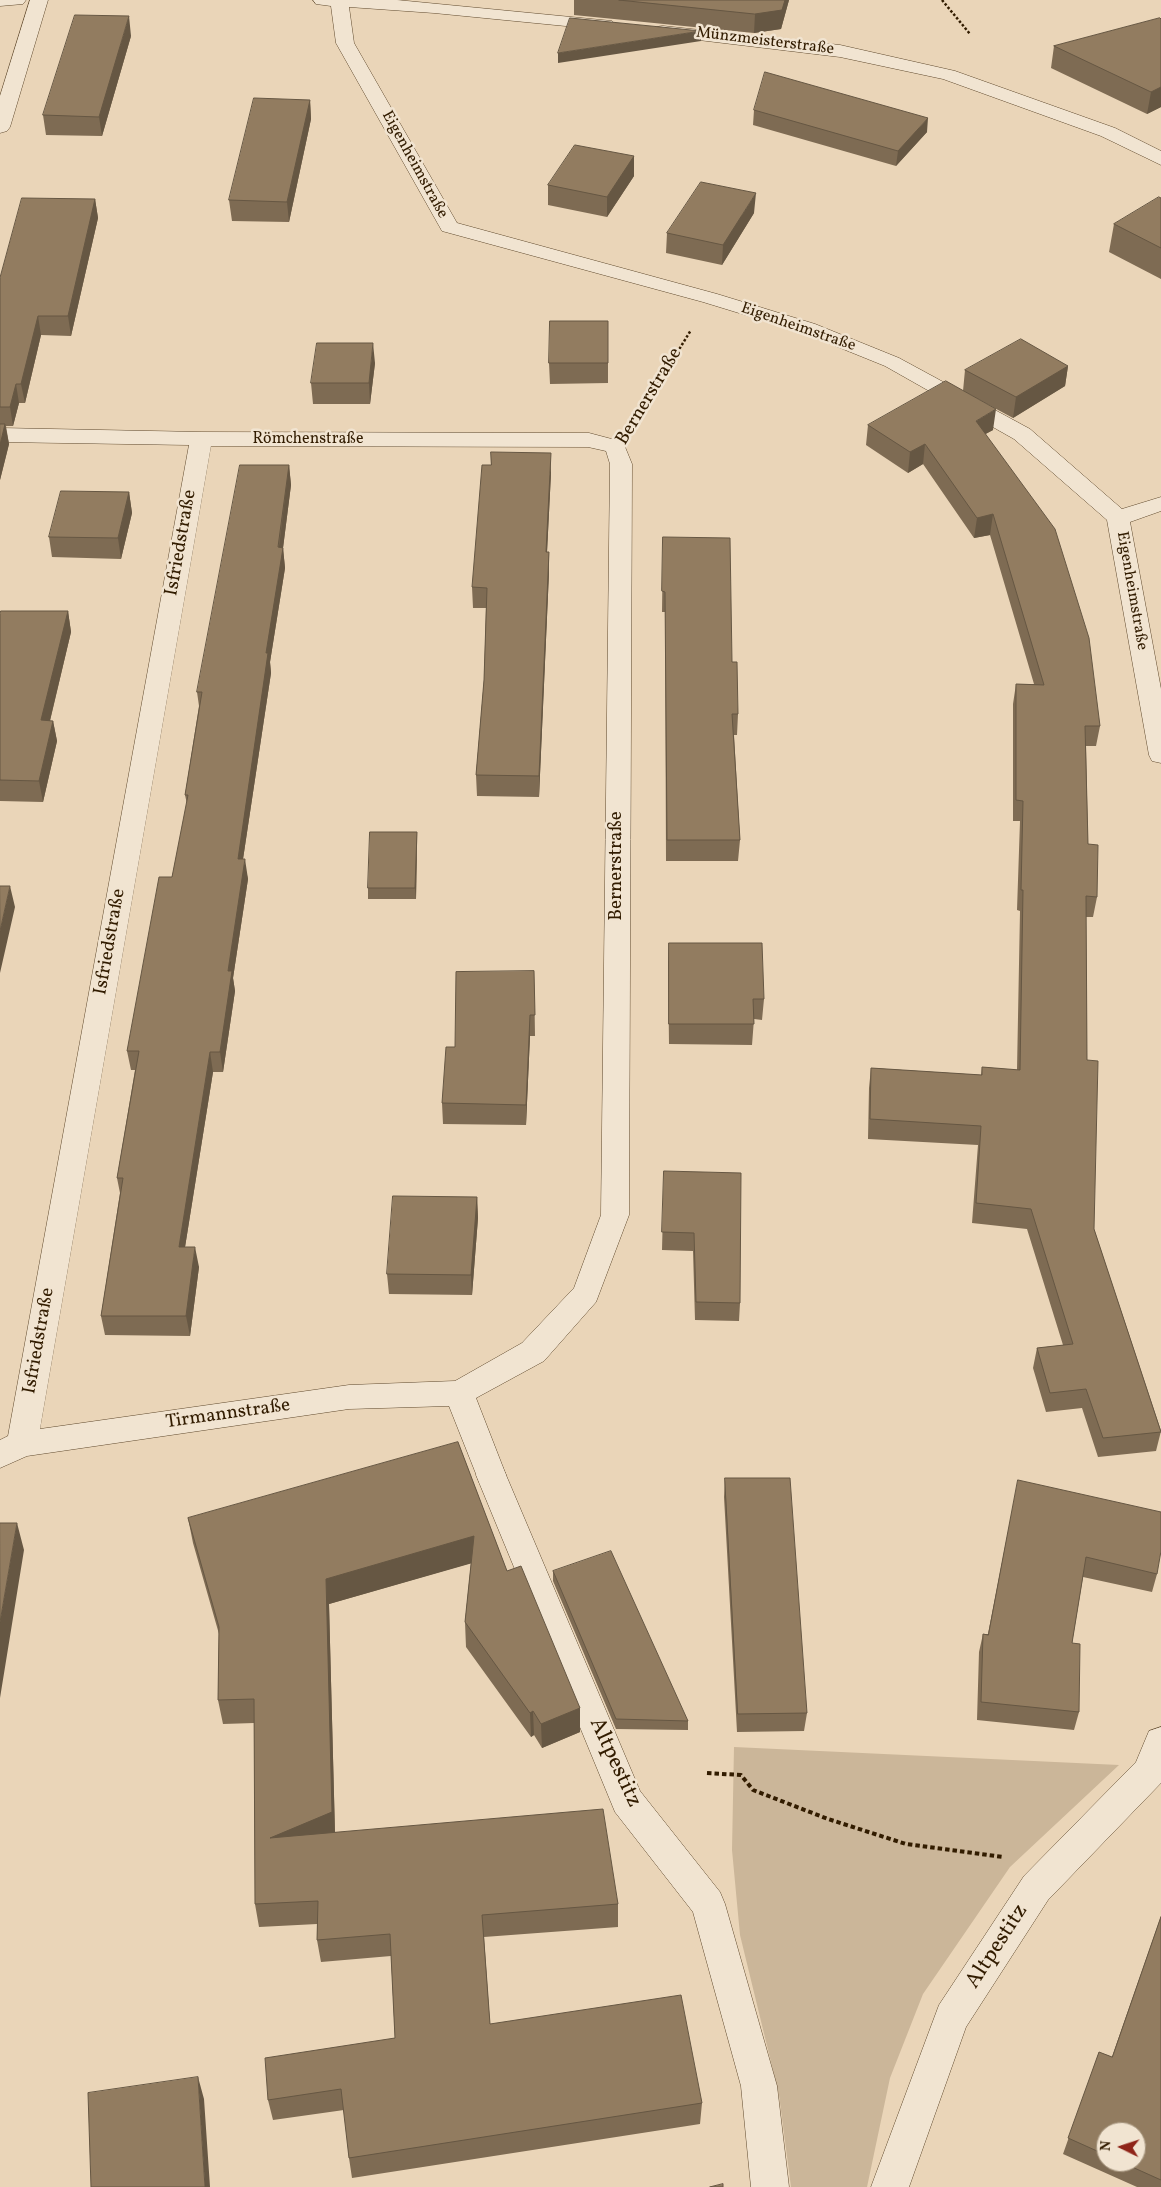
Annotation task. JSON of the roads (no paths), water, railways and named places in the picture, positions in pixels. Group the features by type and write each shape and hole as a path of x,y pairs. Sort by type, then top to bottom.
{"street":[{"path":"0,1 18,0"},
{"path":"0,127 39,0"},
{"path":"330,1 443,9 620,26"},
{"name":"Eigenheimstraße","path":"330,1 345,43 449,227 710,298 808,328 892,362 1022,434 1118,518 1161,755"},
{"name":"Münzmeisterstraße","path":"650,29 840,51 948,74 1108,132 1161,159"},
{"name":"Römchenstraße","path":"0,435 200,440 589,440 615,446"},
{"name":"Isfriedstraße","path":"11,1450 200,440"},
{"name":"Bernerstraße","path":"458,1393 533,1352 586,1294 615,1215 621,474 621,464 615,446"},
{"path":"1118,518 1161,504"},
{"name":"Tirmannstraße","path":"11,1450 349,1397 458,1393"},
{"name":"Altpestitz","path":"458,1393 627,1801 708,1904 759,2086 770,2187"},
{"name":"Altpestitz","path":"890,2187 952,2017 1036,1888 1149,1772 1161,1742"}]}
